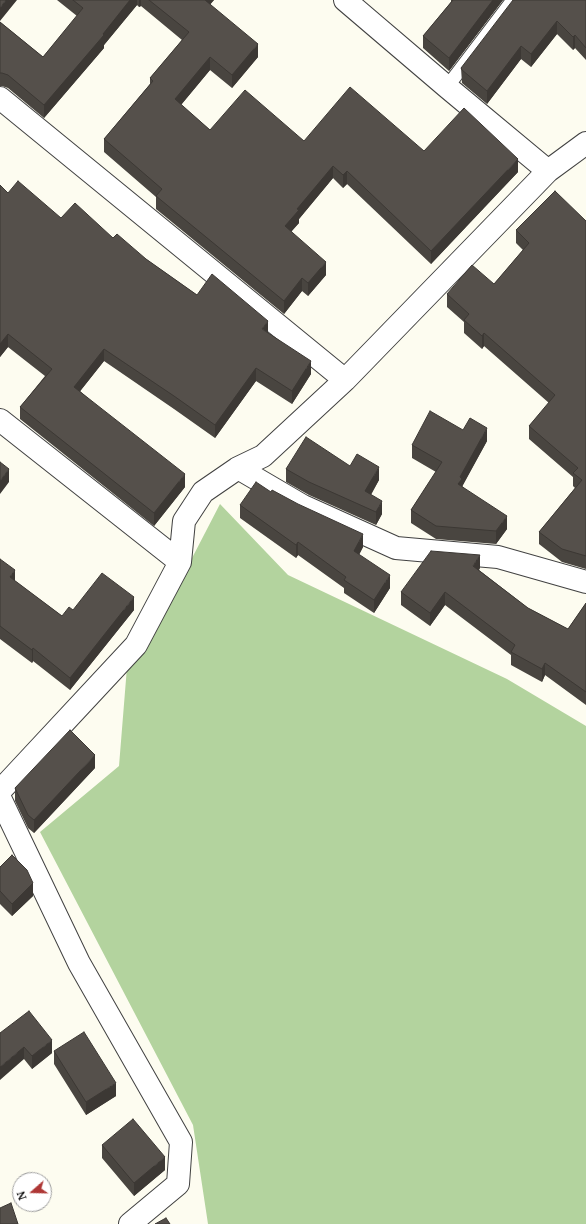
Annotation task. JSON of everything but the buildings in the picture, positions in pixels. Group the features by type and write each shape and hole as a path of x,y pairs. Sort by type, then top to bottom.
{"street":[{"path":"345,0 446,87 548,171"},
{"path":"0,98 345,380"},
{"path":"0,790 136,645 180,562 184,520 203,492 238,468 263,456 345,380 548,171 586,144"},
{"path":"0,420 180,562"},
{"path":"238,468 303,506 396,548 498,557 586,582"},
{"path":"0,798 78,963 181,1142 178,1184 130,1224"}],"lane":[{"path":"446,87 513,0"}],"green space":[{"path":"220,504 288,575 507,679 586,726 586,1224 208,1224 193,1125 40,832 119,766 127,667 191,560"}]}
